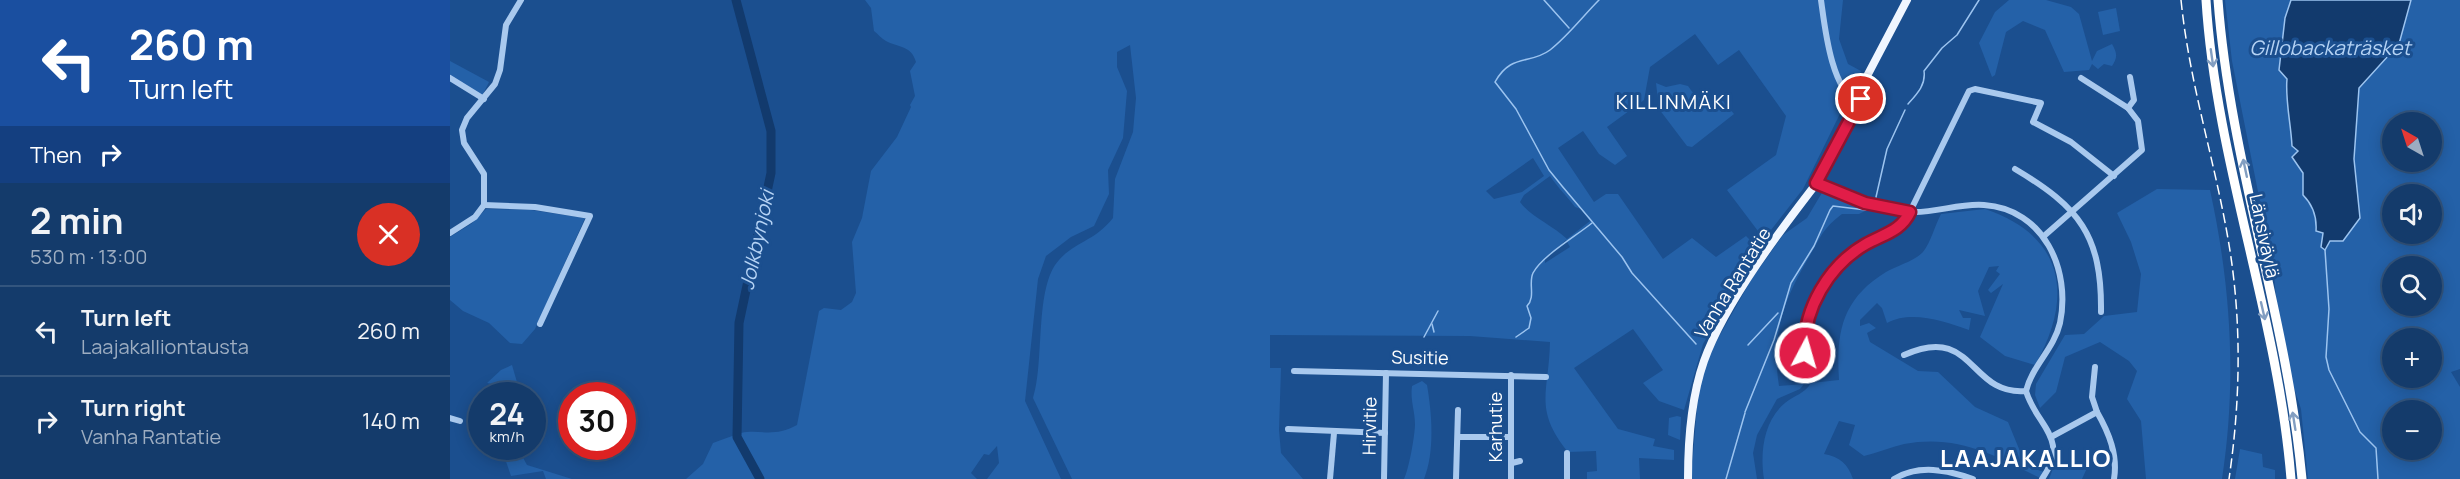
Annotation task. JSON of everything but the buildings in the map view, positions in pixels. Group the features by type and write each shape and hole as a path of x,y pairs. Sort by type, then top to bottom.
{"highway":[{"name":"Länsiväylä","path":"2206,0 2218,95 2274,357 2290,479"},
{"name":"Länsiväylä","path":"2218,0 2228,79 2283,350 2302,479"}],"main road":[{"name":"Vanha Rantatie","path":"1688,479 1692,414 1697,385 1710,346 1755,269 1816,183 1907,0"}],"street":[{"path":"450,233 475,217 484,206 484,174 462,136 467,118 495,84 500,70 506,25 521,0"},
{"path":"1821,0 1832,59 1841,84 1856,102"},
{"path":"2128,108 2134,100 2130,77"},
{"path":"450,78 484,99"},
{"path":"2044,236 2134,160 2143,148 2138,121 2128,108 2085,79"},
{"path":"1806,368 1807,327 1816,300 1828,279 1854,252 1901,226 1910,212 1968,91 1975,89 2041,103 2033,122 2071,142 2114,176"},
{"path":"2015,169 2043,186 2072,212 2087,232 2096,256 2101,287 2101,312"},
{"path":"1816,183 1865,203 1910,212 1988,205 2018,216 2044,236 2060,268 2062,308 2054,340 2031,377 2026,391 2051,437 2053,459 2042,479"},
{"path":"484,206 535,207 590,216 540,324"},
{"path":"1904,355 1929,347 1952,349 1968,359 1994,386 2008,391 2026,391"},
{"path":"2095,367 2092,397 2114,452 2114,479"},
{"name":"Susitie","path":"1294,371 1546,377"},
{"name":"Hirvitie","path":"1384,479 1386,373"},
{"name":"Karhutie","path":"1511,375 1511,479"},
{"path":"1456,479 1458,410"},
{"path":"2051,437 2097,412"},
{"path":"450,418 460,421"},
{"path":"1288,429 1334,433 1384,433"},
{"path":"1330,479 1334,433"},
{"path":"1458,436 1511,437"},
{"path":"1566,479 1567,453"},
{"path":"1512,463 1520,461"},
{"path":"1894,479 1924,470 1939,470 1973,479"}],"shaded area":[{"path":"865,0 1843,0 1839,39 1848,64 1861,71 1803,189 1764,239 1727,190 1776,155 1786,116 1739,50 1718,65 1695,34 1650,67 1644,100 1607,127 1627,156 1615,165 1599,154 1583,131 1558,148 1594,202 1606,194 1618,194 1663,259 1692,238 1716,257 1746,236 1758,248 1703,344 1684,410 1659,401 1643,383 1663,370 1633,329 1574,368 1618,429 1655,439 1653,446 1674,450 1674,460 1639,458 1640,479 1587,479 1587,472 1597,471 1596,451 1568,452 1557,437 1550,424 1546,400 1550,342 1470,336 1270,335 1270,368 1281,368 1279,430 1281,453 1303,479 1072,479 1033,398 1039,365 1043,306 1051,272 1059,260 1099,232 1113,218 1115,179 1133,132 1136,98 1130,45 1117,52 1117,67 1127,91 1123,138 1108,170 1109,194 1094,226 1071,237 1046,256 1038,279 1025,401 1061,479 987,479 999,463 997,446 989,455 984,454 971,473 977,479 686,479 703,464 713,443 741,433 781,431 797,425 819,311 824,308 841,310 852,302 856,293 852,242 862,218 871,171 897,137 915,96 910,71 916,62 914,57 908,50 886,41 874,31 871,8","holes":["1533,158 1544,176 1522,192 1494,199 1486,191","1550,176 1575,207 1581,209 1590,221 1567,239 1524,207 1520,202 1524,195","1566,240 1570,247 1545,263 1545,259"]},
{"path":"2009,0 2046,0 2071,7 2079,14 2092,61 2097,51 2112,44 2116,55 2112,66 2104,64 2098,69 2092,64 2089,70 2064,72 2045,30 2023,21 2006,32 1995,75 1992,77 1979,43 1995,12"},
{"path":"2225,0 2460,0 2460,369 2451,372 2460,387 2460,479 2308,479 2301,409 2282,352 2273,267 2232,61"},
{"path":"2116,8 2120,31 2103,35 2098,12"},
{"path":"450,61 489,82 482,96 450,76"},
{"path":"1656,83 1666,87 1680,84 1688,86 1695,95 1703,100 1723,101 1734,114 1692,147 1687,146 1659,109"},
{"path":"2157,189 2210,190 2223,262 2230,334 2227,443 2222,479 2146,479 2141,421 2127,399 2137,371 2129,361 2100,342 2065,357 2056,392 2040,408 2035,395 2036,384 2065,335 2084,334 2104,316 2137,312 2141,274 2131,242 2117,213"},
{"path":"1823,191 1873,207 1859,214 1842,214 1830,224 1800,273 1786,304 1778,334 1779,386 1804,384 1800,389 1777,399 1757,435 1753,453 1757,479 1691,479 1698,396 1707,358 1751,280 1783,235 1807,218"},
{"path":"486,209 531,210 585,218 535,329 522,344 510,343 489,323 463,311 450,300 450,237 471,224"},
{"path":"1985,209 2012,221 2032,235 2046,252 2055,272 2057,293 2055,316 2035,365 2005,356 1980,337 2003,284 1991,293 1988,290 2000,274 1996,271 1999,266 1989,267 1978,291 1985,316 1959,310 1963,318 1971,318 1969,330 1938,320 1917,317 1896,319 1887,323 1882,308 1877,303 1860,320 1860,326 1869,323 1876,328 1867,333 1870,342 1918,371 1938,372 1975,407 2008,422 2026,466 2044,472 2040,478 1991,454 1958,444 1923,442 1904,444 1864,456 1849,445 1855,425 1839,421 1824,454 1843,462 1853,479 1764,479 1762,459 1765,438 1778,410 1811,383 1839,380 1841,332 1851,305 1860,294 1871,282 1886,272 1920,255 1941,214"},
{"path":"512,365 517,382 488,382 501,370"},
{"path":"1422,381 1427,385 1430,408 1432,433 1430,457 1424,479 1404,479 1415,429 1412,386"},
{"path":"1681,417 1680,440 1668,435 1669,418"},
{"path":"2240,449 2262,454 2263,467 2275,470 2275,479 2235,479"},
{"path":"505,460 524,460 527,465 572,479 546,479 543,471 511,476"},
{"path":"2056,461 2087,468 2082,479 2049,479"}],"water":[{"name":"Gillobackaträsket","path":"2291,0 2411,0 2399,44 2359,88 2354,159 2360,218 2343,241 2330,241 2325,250 2321,247 2323,233 2316,231 2314,212 2303,195 2303,173 2292,157 2298,151 2292,146 2287,79 2279,70 2285,18"}],"waterway":[{"name":"Jolkbynjoki","path":"736,0 771,131 771,173 739,323 737,437 760,479"},
{"path":"1544,0 1569,28"},
{"path":"1599,0 1550,50 1514,63 1501,73 1495,82 1516,109 1549,170 1622,257 1632,273 1696,344"},
{"path":"1908,104 1922,85 1924,71 1942,48 1957,35 1979,0"},
{"path":"1876,197 1887,149 1905,110"},
{"path":"1745,412 1774,340 1791,283 1814,246 1830,210 1833,206 1866,210"},
{"path":"1516,337 1529,328 1531,318 1527,306 1532,294 1533,273 1551,253 1592,223"},
{"path":"2325,250 2329,309 2326,357 2329,370 2360,432 2376,448 2378,479"},
{"path":"1424,337 1438,311"},
{"path":"1748,345 1778,313"},
{"path":"1432,324 1434,332"},
{"path":"1726,479 1745,413"}],"railway":[{"path":"2181,0 2195,88 2232,264 2237,325 2238,387 2229,479"}],"district":[{"name":"KILLINMÄKI","path":"1674,102"},
{"name":"LAAJAKALLIO","path":"2026,459"}],"route":[{"path":"1805,353 1804,344 1812,311 1833,272 1841,262 1860,248 1901,226 1910,212 1865,203 1816,183 1851,113 1861,99"}]}
